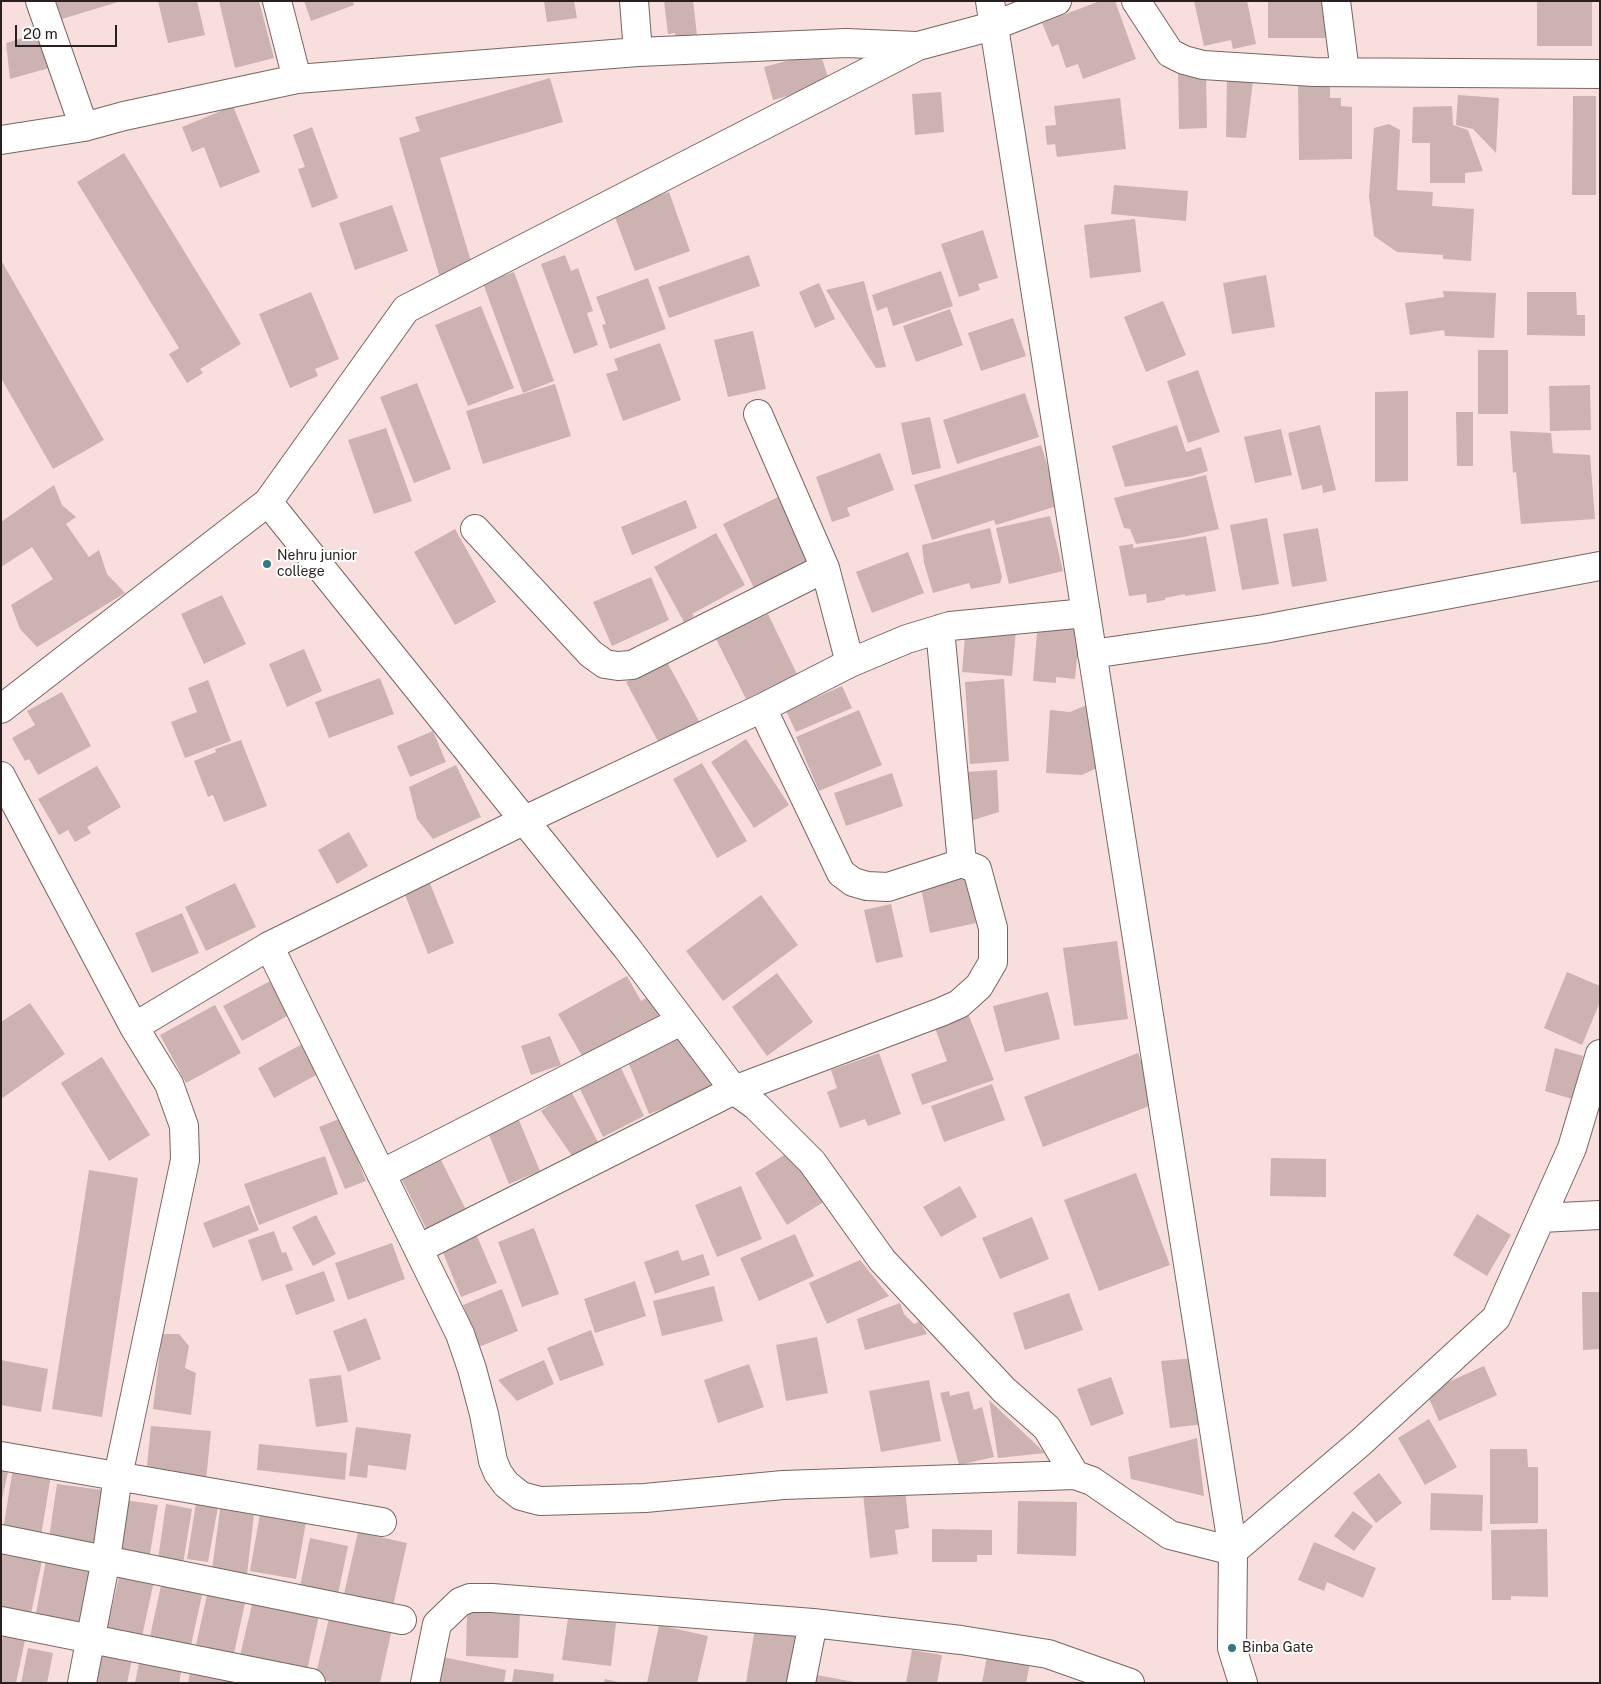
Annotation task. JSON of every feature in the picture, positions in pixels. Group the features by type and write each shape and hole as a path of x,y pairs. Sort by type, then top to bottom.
{"street":[{"path":"40,1 84,127"},
{"path":"277,1 297,79"},
{"path":"634,1 638,52"},
{"path":"1,709 268,502 406,309 918,46 992,14 1057,1"},
{"path":"1136,1 1170,53 1184,60 1203,65 1345,72 1600,74"},
{"path":"1336,1 1345,72"},
{"path":"992,14 1233,1551 1232,1648 1244,1683"},
{"path":"1,140 84,127 124,116 297,79 638,52 846,43 918,46"},
{"path":"758,414 826,568 850,663"},
{"path":"268,502 627,948 734,1090 756,1106 812,1162 882,1260 1004,1390 1047,1428 1075,1475"},
{"path":"476,529 591,654 605,664 618,666 632,665 826,568"},
{"path":"1092,654 1264,629 1600,566"},
{"path":"134,1028 269,946 525,820 762,708 850,663 907,639 950,626 1086,613"},
{"path":"940,629 962,863"},
{"path":"418,1249 734,1090 941,1012 959,1004 979,986 993,962 993,928 977,869 962,863 888,887 867,886 853,882 841,874 762,708"},
{"path":"1,776 134,1028 169,1084 184,1126 185,1160 118,1476 106,1559 82,1683"},
{"path":"269,946 460,1334 484,1414 493,1461 498,1473 513,1491 530,1500 540,1502 646,1498 783,1485 1075,1475 1092,1481 1170,1535 1233,1551"},
{"path":"381,1174 681,1021"},
{"path":"1233,1551 1361,1442 1496,1318 1572,1148 1600,1054"},
{"path":"1541,1218 1600,1215"},
{"path":"1,1456 382,1522"},
{"path":"1,1539 402,1620"},
{"path":"424,1683 437,1624 460,1602 470,1598 492,1598 813,1622 961,1640 1048,1654 1130,1683"},
{"path":"1,1622 311,1683"},
{"path":"801,1683 813,1622"}],"building":[{"path":"56,1 118,1 118,2 62,19"},
{"path":"158,1 197,1 205,35 168,43"},
{"path":"219,1 259,1 274,58 235,68"},
{"path":"304,1 353,1 354,5 311,21"},
{"path":"544,1 574,1 577,18 547,22"},
{"path":"664,1 693,1 697,35 676,38 675,33 668,34"},
{"path":"1100,1 1115,1 1136,59 1083,79 1078,64 1066,68 1058,44 1052,47 1042,23"},
{"path":"1194,1 1247,1 1256,44 1233,49 1231,40 1204,46"},
{"path":"1268,1 1327,1 1327,38 1268,38"},
{"path":"1537,1 1592,1 1592,46 1537,46"},
{"path":"39,33 49,68 10,79 6,43"},
{"path":"820,52 830,84 773,100 764,67"},
{"path":"1206,71 1207,128 1179,129 1178,72"},
{"path":"550,78 563,122 440,158 473,268 440,278 399,138 420,131 415,117"},
{"path":"1227,78 1253,81 1246,138 1226,137"},
{"path":"1298,85 1330,85 1330,98 1341,98 1341,106 1352,107 1352,159 1299,160"},
{"path":"941,92 944,132 915,135 912,94"},
{"path":"1458,95 1499,98 1496,153 1473,129 1456,125"},
{"path":"1573,96 1596,96 1596,195 1572,195"},
{"path":"1120,98 1126,149 1057,157 1055,144 1047,145 1045,126 1056,125 1054,106"},
{"path":"233,106 260,172 220,188 204,147 192,152 182,127"},
{"path":"1452,106 1453,125 1468,130 1483,171 1465,173 1465,183 1430,183 1430,143 1412,143 1413,107"},
{"path":"1389,124 1400,130 1397,190 1433,192 1432,206 1474,209 1471,261 1443,259 1443,255 1397,252 1374,236 1369,197 1374,128"},
{"path":"312,127 338,198 312,208 298,169 305,167 293,135"},
{"path":"124,153 241,344 200,369 203,373 187,383 169,354 179,348 77,182"},
{"path":"1114,185 1188,191 1186,221 1111,214"},
{"path":"669,192 690,251 635,271 613,212"},
{"path":"392,205 408,251 355,270 339,223"},
{"path":"1135,219 1141,272 1090,278 1084,225"},
{"path":"983,230 998,278 978,284 980,290 959,297 941,244"},
{"path":"565,255 571,271 578,268 593,311 587,313 598,345 574,354 541,264"},
{"path":"749,255 760,286 669,318 658,287"},
{"path":"1,260 104,440 53,469 1,378"},
{"path":"941,271 953,306 893,326 887,307 877,311 872,295"},
{"path":"514,272 554,381 523,393 483,283"},
{"path":"1266,275 1275,327 1232,334 1223,283"},
{"path":"648,278 666,329 610,349 602,325 606,324 596,297"},
{"path":"864,281 886,367 876,368 826,290"},
{"path":"819,283 835,319 815,328 799,292"},
{"path":"1443,291 1496,293 1494,338 1445,336 1444,330 1410,335 1405,303 1444,297"},
{"path":"311,292 339,359 315,369 318,376 290,388 259,314"},
{"path":"1527,292 1576,292 1577,315 1585,315 1585,336 1527,335"},
{"path":"1163,301 1186,355 1146,372 1124,317"},
{"path":"481,306 514,388 468,406 435,325"},
{"path":"950,309 963,345 916,362 903,326"},
{"path":"1013,318 1026,356 981,371 968,333"},
{"path":"753,331 766,389 728,397 714,340"},
{"path":"660,343 681,400 623,421 606,374 618,370 614,359"},
{"path":"1478,350 1508,350 1508,414 1478,414"},
{"path":"1198,370 1220,432 1188,443 1167,381"},
{"path":"417,383 451,469 414,483 380,397"},
{"path":"555,384 571,436 483,464 466,411"},
{"path":"1590,385 1591,430 1550,431 1549,386"},
{"path":"1408,391 1408,481 1375,482 1375,392"},
{"path":"1025,393 1039,437 957,464 943,420"},
{"path":"1456,412 1473,412 1473,466 1457,466"},
{"path":"930,417 941,468 912,475 901,423"},
{"path":"1177,425 1186,452 1201,447 1208,471 1192,476 1125,487 1112,446"},
{"path":"1320,425 1336,490 1323,493 1322,485 1302,490 1288,433"},
{"path":"386,428 412,501 374,514 348,440"},
{"path":"1281,429 1292,475 1255,483 1244,437"},
{"path":"1510,431 1551,433 1553,453 1590,455 1595,519 1521,524 1516,472 1513,473"},
{"path":"1041,445 1060,505 996,525 994,520 932,540 914,485"},
{"path":"880,453 894,490 847,508 850,516 832,522 816,477"},
{"path":"1206,475 1219,529 1184,537 1136,544 1130,529 1124,528 1114,498"},
{"path":"54,485 62,505 76,517 66,524 89,557 99,550 107,574 125,593 37,647 20,629 11,605 53,579 32,547 1,567 1,522"},
{"path":"778,497 809,561 754,588 723,524"},
{"path":"686,500 697,528 632,555 621,527"},
{"path":"1050,516 1063,571 1009,584 996,528"},
{"path":"1267,518 1279,584 1242,590 1230,525"},
{"path":"990,528 1002,577 1000,583 971,589 969,583 933,593 924,563 922,545"},
{"path":"1318,528 1327,581 1292,587 1283,534"},
{"path":"455,529 496,602 455,625 414,552"},
{"path":"716,533 745,585 692,614 694,616 684,622 654,567"},
{"path":"1206,536 1216,591 1185,596 1185,594 1147,603 1146,594 1129,596 1119,546 1133,544 1133,548"},
{"path":"908,552 924,593 872,613 856,572"},
{"path":"651,577 669,620 612,646 593,602"},
{"path":"222,595 246,644 204,664 181,614"},
{"path":"768,614 797,674 746,699 716,639"},
{"path":"1038,621 1080,625 1075,679 1056,677 1056,683 1033,681"},
{"path":"966,625 1016,630 1012,676 962,672"},
{"path":"304,649 322,691 287,707 269,664"},
{"path":"666,660 700,723 660,745 626,682"},
{"path":"380,678 394,714 329,738 315,702"},
{"path":"1004,679 1009,761 970,764 965,682"},
{"path":"208,680 231,741 185,758 171,722 197,712 188,688"},
{"path":"842,686 852,708 796,732 786,711"},
{"path":"62,692 91,746 38,775 29,759 25,761 12,738 35,725 27,711"},
{"path":"1089,704 1101,766 1082,775 1046,773 1050,710 1070,712"},
{"path":"859,710 882,765 819,791 796,737"},
{"path":"433,731 446,762 410,777 397,746"},
{"path":"746,739 789,805 754,828 711,762"},
{"path":"241,740 267,806 224,822 213,795 208,797 194,761 216,752 215,749"},
{"path":"702,763 747,841 717,858 673,779"},
{"path":"456,765 481,817 433,839 417,819 409,787"},
{"path":"97,766 121,807 87,827 91,833 75,842 68,830 59,835 38,799"},
{"path":"997,770 999,812 970,821 966,772"},
{"path":"892,773 903,806 846,826 834,793"},
{"path":"349,832 368,866 337,884 318,850"},
{"path":"966,874 976,923 930,933 920,883"},
{"path":"429,881 454,943 428,954 404,892"},
{"path":"235,883 256,927 206,951 185,907"},
{"path":"761,895 798,945 723,1001 686,951"},
{"path":"891,904 903,957 876,963 864,910"},
{"path":"182,913 199,953 152,973 135,933"},
{"path":"1117,941 1128,1019 1074,1026 1063,948"},
{"path":"1567,972 1600,986 1600,1002 1582,1045 1544,1028"},
{"path":"777,973 813,1022 767,1056 732,1007"},
{"path":"627,976 641,1001 651,995 663,1016 585,1061 558,1014"},
{"path":"272,980 291,1014 242,1041 223,1006"},
{"path":"1048,992 1060,1039 1005,1052 993,1006"},
{"path":"30,1003 65,1054 1,1099 1,1022"},
{"path":"215,1005 241,1053 186,1083 160,1035"},
{"path":"969,1016 994,1080 922,1105 911,1074 947,1061 935,1028"},
{"path":"550,1036 561,1065 531,1075 521,1046"},
{"path":"686,1036 723,1085 649,1114 627,1059"},
{"path":"304,1043 320,1073 274,1098 258,1068"},
{"path":"1555,1048 1583,1056 1572,1099 1545,1091"},
{"path":"879,1053 901,1114 868,1126 865,1119 840,1128 827,1092 837,1088 831,1070"},
{"path":"1138,1053 1157,1103 1043,1147 1024,1097"},
{"path":"102,1057 150,1135 109,1161 61,1083"},
{"path":"621,1068 644,1116 603,1137 580,1089"},
{"path":"992,1084 1005,1120 944,1142 931,1106"},
{"path":"571,1091 598,1142 572,1156 541,1111"},
{"path":"341,1118 366,1181 345,1189 319,1127"},
{"path":"518,1118 540,1171 509,1184 487,1130"},
{"path":"794,1149 825,1201 787,1225 755,1173"},
{"path":"325,1156 338,1194 259,1225 244,1184"},
{"path":"439,1156 467,1212 428,1232 400,1176"},
{"path":"1271,1158 1326,1159 1326,1197 1270,1196"},
{"path":"89,1170 138,1178 102,1417 52,1409"},
{"path":"1136,1173 1170,1265 1099,1291 1064,1200"},
{"path":"741,1186 762,1239 717,1257 695,1205"},
{"path":"960,1186 977,1217 941,1237 923,1207"},
{"path":"249,1205 259,1230 213,1248 203,1223"},
{"path":"1477,1214 1511,1235 1487,1276 1453,1255"},
{"path":"316,1215 336,1254 313,1266 292,1227"},
{"path":"1032,1217 1049,1259 1000,1279 982,1238"},
{"path":"534,1228 559,1294 522,1307 498,1242"},
{"path":"274,1231 282,1253 286,1252 293,1270 262,1281 248,1240"},
{"path":"795,1234 814,1276 759,1301 740,1258"},
{"path":"477,1236 497,1283 461,1297 442,1250"},
{"path":"392,1243 405,1279 348,1300 335,1263"},
{"path":"678,1250 682,1261 703,1254 710,1275 655,1294 644,1262"},
{"path":"860,1260 889,1296 827,1324 809,1283"},
{"path":"324,1271 335,1301 296,1315 285,1285"},
{"path":"635,1281 646,1316 595,1333 584,1299"},
{"path":"714,1286 723,1321 662,1336 653,1301"},
{"path":"502,1289 518,1331 479,1347 463,1305"},
{"path":"1582,1292 1600,1292 1600,1349 1583,1350"},
{"path":"1069,1293 1083,1330 1025,1350 1013,1313"},
{"path":"900,1303 904,1314 914,1324 920,1321 927,1334 865,1350 857,1319"},
{"path":"366,1318 381,1359 348,1372 333,1331"},
{"path":"591,1330 604,1365 560,1381 547,1348"},
{"path":"162,1334 179,1334 189,1346 185,1368 196,1373 191,1415 153,1409"},
{"path":"817,1337 828,1393 786,1401 776,1345"},
{"path":"1195,1358 1204,1424 1170,1428 1161,1361"},
{"path":"1,1360 48,1369 41,1412 1,1405"},
{"path":"544,1360 554,1384 517,1401 498,1380"},
{"path":"749,1364 764,1407 718,1423 704,1380"},
{"path":"1484,1366 1497,1395 1439,1421 1426,1392"},
{"path":"341,1375 348,1422 316,1427 309,1379"},
{"path":"1111,1377 1124,1414 1091,1426 1077,1389"},
{"path":"929,1380 941,1441 881,1452 869,1391"},
{"path":"949,1391 950,1396 969,1391 974,1410 982,1407 994,1457 959,1465 940,1393"},
{"path":"989,1400 1045,1453 998,1458"},
{"path":"1429,1419 1457,1467 1425,1485 1398,1438"},
{"path":"151,1426 211,1431 206,1480 146,1475"},
{"path":"356,1427 411,1434 406,1470 368,1465 367,1478 349,1476"},
{"path":"1197,1438 1204,1496 1131,1479 1128,1457"},
{"path":"259,1444 347,1453 345,1480 257,1470"},
{"path":"1490,1449 1527,1449 1528,1467 1538,1467 1538,1523 1490,1524"},
{"path":"1,1461 10,1463 2,1499 1,1498"},
{"path":"13,1468 51,1475 41,1536 3,1530"},
{"path":"1379,1473 1402,1503 1376,1523 1353,1493"},
{"path":"57,1484 103,1490 95,1545 49,1538"},
{"path":"905,1489 909,1528 895,1530 898,1554 870,1558 863,1494"},
{"path":"1431,1493 1483,1495 1482,1531 1430,1530"},
{"path":"197,1497 219,1501 208,1562 187,1559"},
{"path":"120,1499 158,1505 149,1560 111,1554"},
{"path":"1018,1501 1077,1502 1076,1556 1017,1554"},
{"path":"221,1502 255,1506 247,1574 212,1570"},
{"path":"166,1504 192,1509 182,1570 157,1566"},
{"path":"261,1508 307,1516 296,1579 250,1571"},
{"path":"1353,1511 1373,1526 1354,1551 1334,1536"},
{"path":"932,1529 992,1530 992,1555 977,1555 977,1562 932,1562"},
{"path":"1547,1529 1548,1597 1511,1596 1511,1600 1492,1600 1491,1530"},
{"path":"358,1532 407,1543 393,1606 344,1594"},
{"path":"310,1538 348,1546 337,1599 299,1591"},
{"path":"1314,1542 1376,1568 1363,1598 1327,1582 1324,1591 1298,1580"},
{"path":"2,1552 42,1561 29,1623 1,1617"},
{"path":"47,1555 92,1564 79,1633 34,1624"},
{"path":"120,1573 154,1581 141,1641 106,1633"},
{"path":"162,1581 203,1590 190,1650 149,1641"},
{"path":"209,1586 247,1594 233,1658 195,1650"},
{"path":"254,1596 320,1611 306,1675 239,1660"},
{"path":"467,1612 520,1614 518,1658 466,1656"},
{"path":"330,1614 392,1629 380,1683 336,1683 315,1678"},
{"path":"568,1618 616,1623 611,1666 562,1660"},
{"path":"659,1625 708,1636 697,1683 647,1683"},
{"path":"755,1628 800,1636 793,1683 746,1683"},
{"path":"3,1635 25,1640 16,1683 1,1683 1,1646"},
{"path":"101,1643 134,1650 127,1683 92,1683"},
{"path":"28,1648 53,1653 47,1683 21,1683"},
{"path":"912,1650 942,1655 937,1683 906,1683"},
{"path":"141,1653 183,1663 179,1683 135,1683"},
{"path":"987,1656 1030,1663 1026,1683 982,1683"},
{"path":"443,1657 506,1670 504,1683 438,1683"},
{"path":"192,1662 232,1671 229,1683 188,1683"},
{"path":"514,1669 554,1674 553,1683 512,1683"},
{"path":"817,1675 854,1682 854,1683 816,1683"},
{"path":"605,1679 618,1682 604,1683"}],"place":[{"name":"Nehru junior college","path":"267,564"},
{"name":"Binba Gate","path":"1232,1648"}]}
